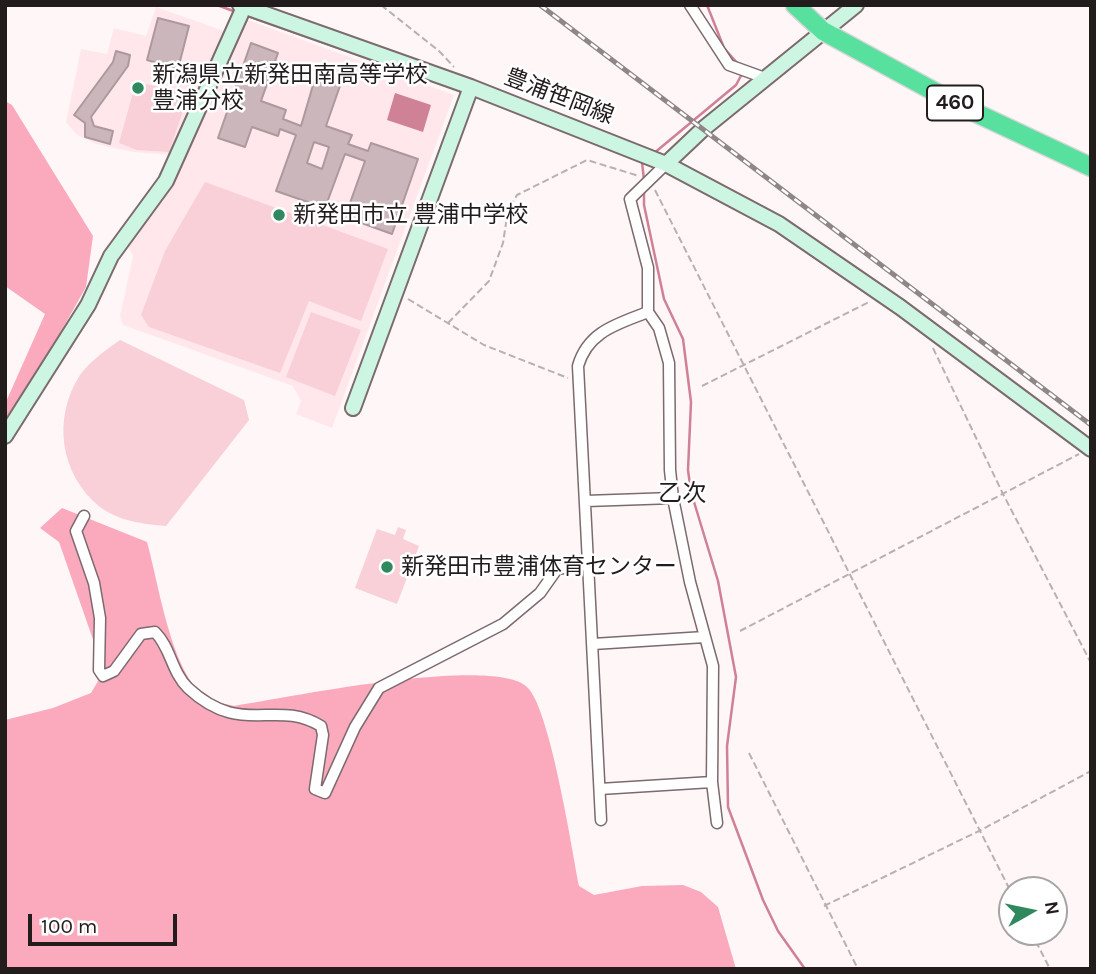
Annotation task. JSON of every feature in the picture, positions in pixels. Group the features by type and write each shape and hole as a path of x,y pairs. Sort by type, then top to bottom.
{"highway":[{"name":"460","path":"795,5 823,31 959,106 1091,167"}],"street":[{"path":"690,5 729,65 765,78"},
{"path":"717,823 712,782 713,666 690,582 673,498 670,470 669,363 659,328 649,312 648,268 630,199 703,128 856,5"},
{"path":"5,436 88,305 111,256 166,181 242,6"},
{"name":"豊浦笹岡線","path":"242,6 471,87 666,164 779,224 882,295 1090,449"},
{"path":"353,408 471,87"},
{"path":"601,820 579,381 581,355 596,335 649,312"},
{"path":"586,501 673,498"},
{"path":"85,516 76,531 94,583 100,618 99,670 103,676 114,671 141,634 155,632 163,639 174,671 189,688 224,712 250,718 300,716 321,726 323,735 315,789 325,793 355,727 379,688 503,624 540,593 556,569 589,564"},
{"path":"593,644 705,637"},
{"path":"600,789 712,782"}],"path":[{"path":"382,5 439,51 455,69"},
{"path":"448,323 489,281 503,243 508,209 517,195 587,160 648,179 1003,876"},
{"path":"395,291 484,345 579,381"},
{"path":"702,386 882,295"},
{"path":"933,348 1003,494 1091,663"},
{"path":"740,631 1090,449"},
{"path":"749,753 858,969"},
{"path":"824,906 979,831 1091,771"},
{"path":"1038,946 1050,969"}],"shaded area":[{"name":"新潟県立新発田南高等学校 豊浦分校","path":"156,7 227,32 173,155 133,152 96,144 76,134 66,122 81,49 107,54 114,28 146,36"},
{"name":"新発田市立 豊浦中学校","path":"245,19 454,95 332,428 296,414 301,401 293,386 123,325 120,316 133,256 127,244 180,168"},
{"path":"136,82 189,93 169,152 137,150 119,143"},
{"path":"395,93 431,105 423,132 387,120"},
{"path":"5,101 12,105 93,236 86,287 37,374 5,419 5,404 45,314 5,286"},
{"path":"205,182 388,249 361,321 309,301 280,373 149,327 141,315 165,251"},
{"path":"311,312 361,330 335,396 286,377"},
{"path":"120,340 244,400 249,420 166,526 123,519 100,507 76,479 64,445 66,409 80,375 98,356"},
{"path":"62,508 147,542 174,645 192,683 210,700 234,706 340,688 474,675 507,678 527,687 536,700 552,750 579,886 594,895 642,886 683,885 701,892 718,907 736,969 5,969 5,720 53,708 91,693 104,671 59,542 40,528"},
{"name":"新発田市豊浦体育センター","path":"398,527 406,530 403,539 419,546 397,604 355,588 377,529 395,535"}],"building":[{"path":"158,18 189,26 178,69 147,60"},
{"path":"251,43 278,53 261,101 286,110 283,119 301,126 316,75 341,83 326,126 352,135 348,144 368,151 371,143 418,159 392,234 345,217 365,161 345,154 325,208 276,191 296,135 280,129 278,136 252,127 245,147 218,138","holes":["314,142 329,147 322,169 307,163"]},
{"path":"116,51 130,55 128,66 91,117 94,126 113,131 110,144 85,137 85,123 74,115 113,62"}],"waterway":[{"path":"217,5 236,12"},
{"path":"707,5 724,48 739,65"},
{"path":"245,15 450,87"},
{"path":"653,154 736,85 743,72"},
{"path":"642,162 644,180"},
{"path":"644,190 644,205 664,299 683,339 691,402 688,470 691,492 718,581 736,677 727,746 728,807 763,900 778,931 805,969"}],"railway":[{"path":"540,5 1091,425"}],"place":[{"name":"新潟県立新発田南高等学校 豊浦分校","path":"138,88"},
{"name":"新発田市立 豊浦中学校","path":"279,215"},
{"name":"新発田市豊浦体育センター","path":"387,567"}],"district":[{"name":"乙次","path":"682,494"}]}
